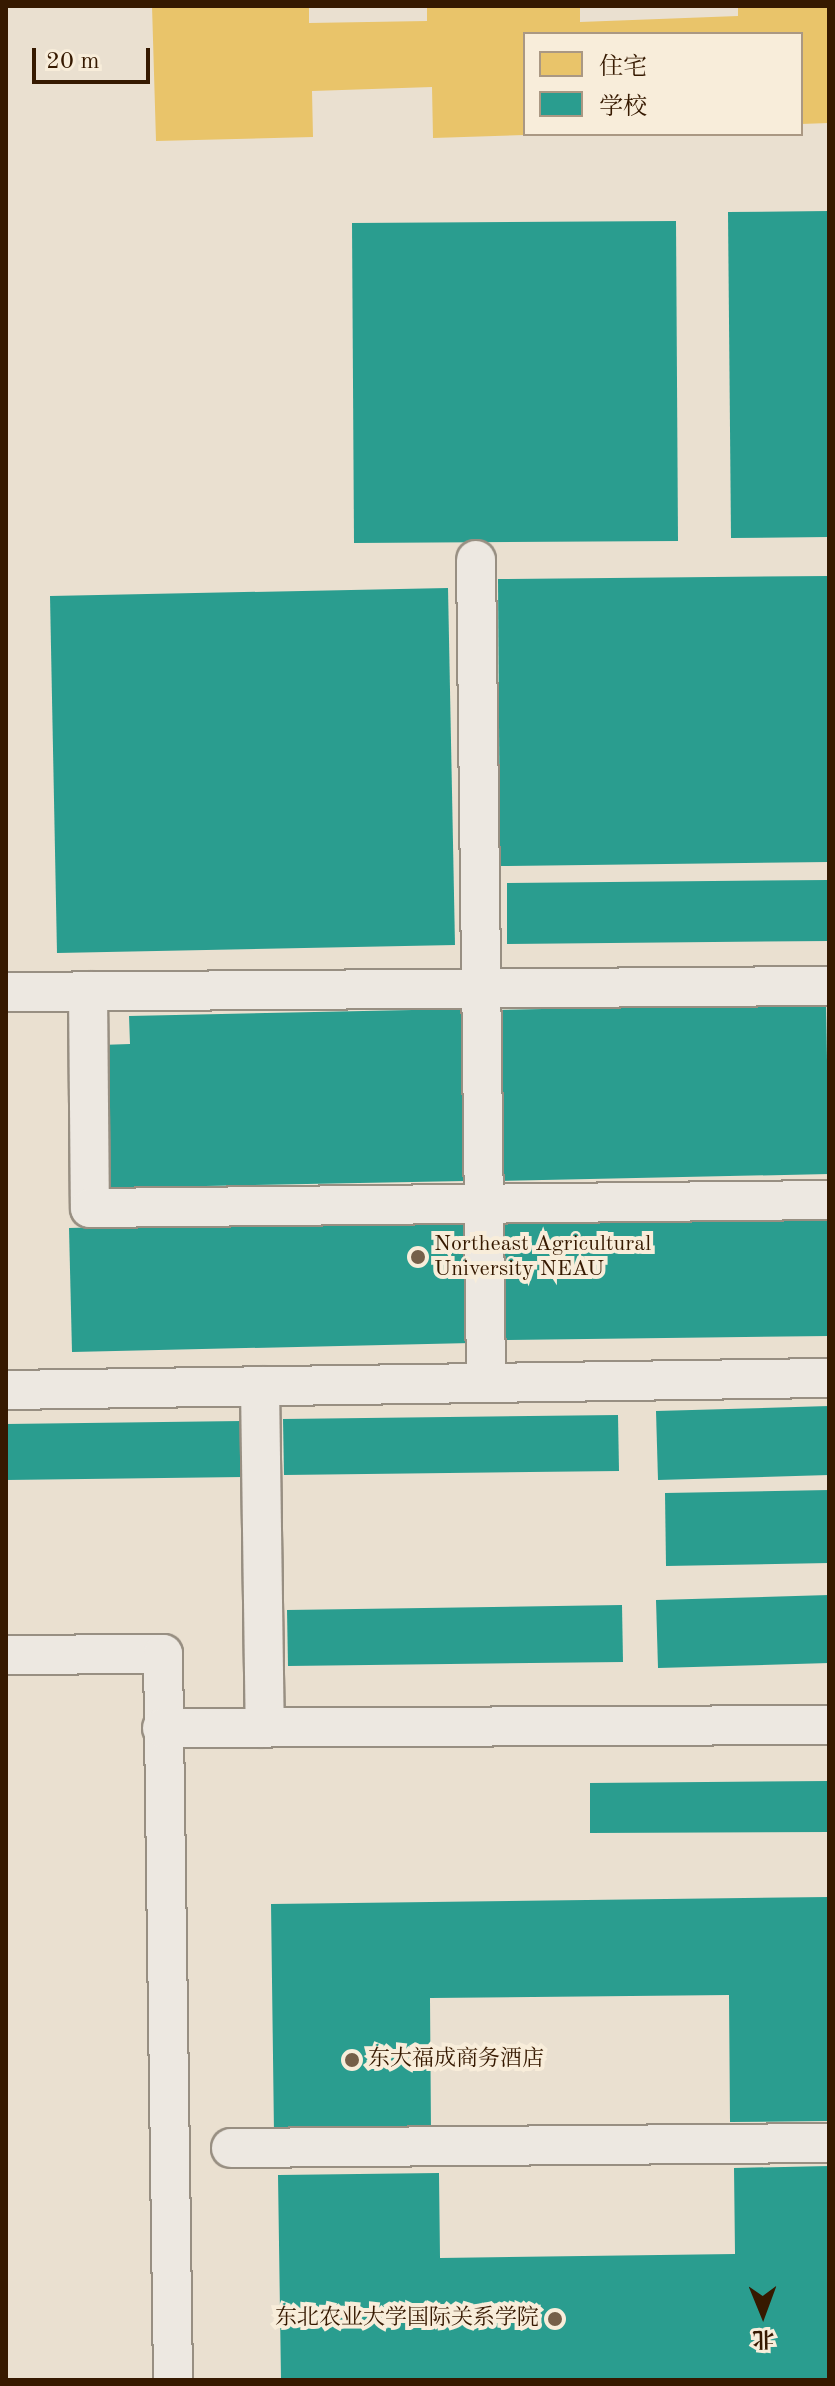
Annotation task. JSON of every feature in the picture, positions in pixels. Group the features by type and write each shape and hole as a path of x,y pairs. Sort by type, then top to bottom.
{"street":[{"path":"476,560 480,1202 486,1380"},
{"path":"6,992 829,986"},
{"path":"88,991 90,1208 829,1200"},
{"path":"6,1390 486,1380 829,1378"},
{"path":"260,1386 265,1728"},
{"path":"6,1655 163,1654 173,2380"},
{"path":"162,1728 829,1725"},
{"path":"231,2148 829,2143"}],"building: 住宅":[{"path":"152,6 309,6 309,23 427,21 427,6 580,6 580,22 738,16 738,6 829,6 829,123 803,124 803,32 523,32 523,135 433,138 432,87 312,91 313,137 156,141"}],"building: 学校":[{"path":"829,211 829,537 731,538 728,212"},
{"path":"676,221 678,541 354,543 352,223"},
{"path":"829,576 829,862 500,866 498,579"},
{"path":"448,588 455,945 57,953 50,596"},
{"path":"829,880 829,941 507,944 507,883"},
{"path":"826,1003 829,1174 498,1181 495,1010"},
{"path":"461,1009 464,1181 103,1188 100,1045 130,1044 129,1016"},
{"path":"829,1212 829,1336 500,1340 498,1216"},
{"path":"468,1218 471,1343 72,1352 69,1228"},
{"path":"829,1406 829,1475 658,1480 656,1411"},
{"path":"618,1415 619,1471 284,1475 283,1419"},
{"path":"242,1421 243,1477 6,1480 6,1424"},
{"path":"829,1490 829,1563 666,1566 665,1493"},
{"path":"829,1595 829,1663 658,1668 656,1600"},
{"path":"622,1605 623,1662 288,1666 287,1610"},
{"path":"829,1781 829,1832 590,1833 590,1783"},
{"name":"东大福成商务酒店","path":"829,1897 829,2121 730,2122 729,1995 430,1998 431,2131 274,2133 271,1904"},
{"name":"东北农业大学国际关系学院","path":"829,2166 829,2380 281,2380 278,2175 439,2173 440,2258 735,2254 734,2168"}],"place":[{"name":"Northeast Agricultural University NEAU","path":"418,1257"},
{"name":"东大福成商务酒店","path":"352,2060"},
{"name":"东北农业大学国际关系学院","path":"555,2319"}]}
